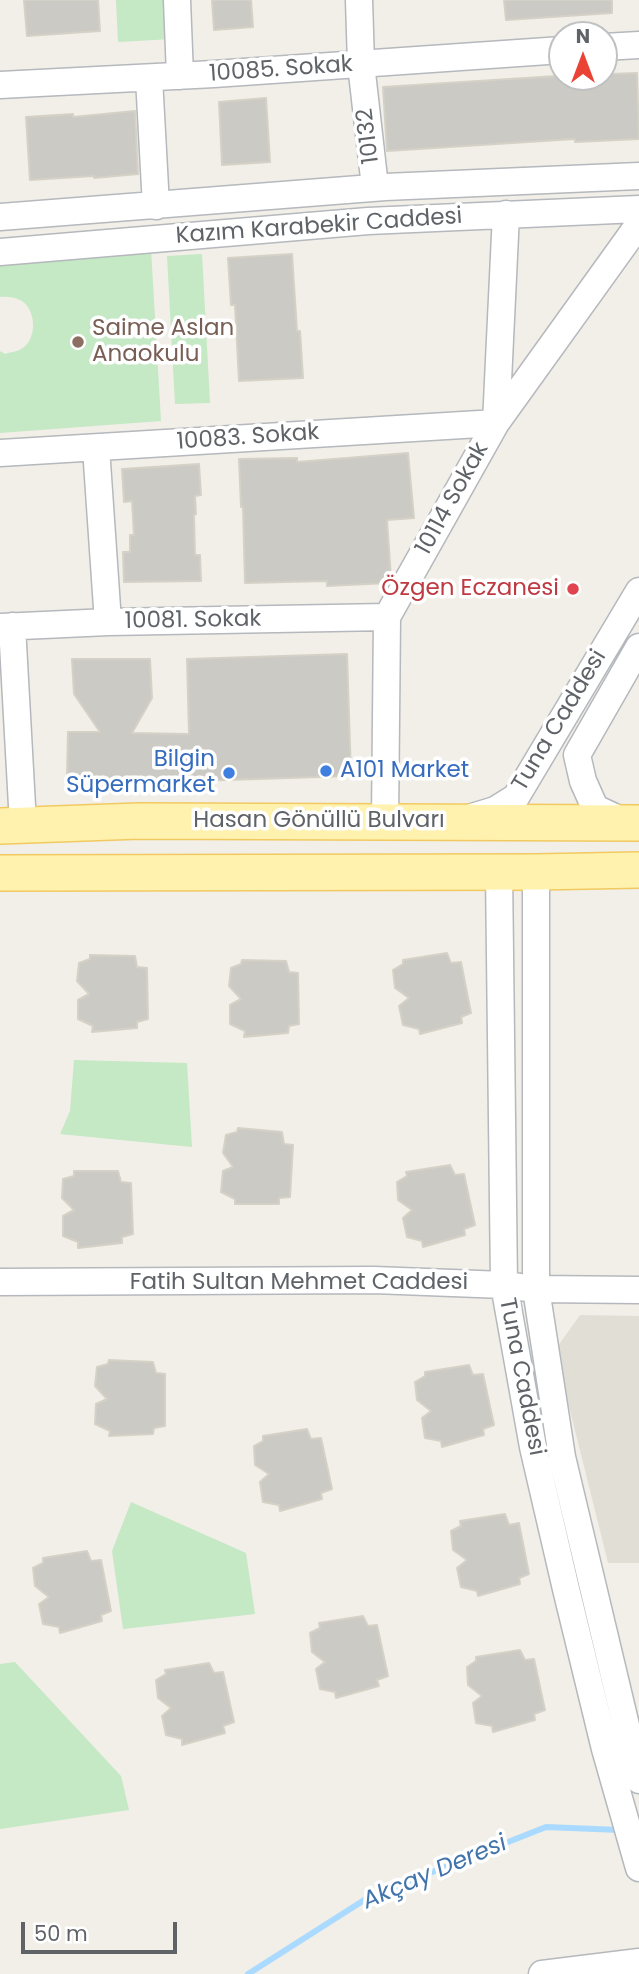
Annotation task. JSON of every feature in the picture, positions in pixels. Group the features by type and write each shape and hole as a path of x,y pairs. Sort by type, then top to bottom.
{"main road":[{"name":"Hasan Gönüllü Bulvarı","path":"11,825 139,821 633,823"},
{"path":"0,873 536,873 639,870"}],"street":[{"path":"177,0 180,76"},
{"name":"10132","path":"359,0 361,64 376,187"},
{"path":"618,46 639,45"},
{"name":"10085. Sokak","path":"0,85 149,78 548,51"},
{"path":"149,78 156,205"},
{"name":"Kazım Karabekir Caddesi","path":"0,218 376,187 639,176"},
{"name":"Kazım Karabekir Caddesi","path":"0,251 368,221 639,209"},
{"name":"10114 Sokak","path":"496,423 506,214"},
{"name":"10114 Sokak","path":"385,821 387,617 496,423 639,223"},
{"name":"10083. Sokak","path":"0,453 496,423"},
{"path":"96,448 108,622"},
{"name":"Tuna Caddesi","path":"458,822 495,810 516,797 639,591"},
{"name":"10081. Sokak","path":"6,627 108,622 387,617"},
{"path":"6,627 11,825"},
{"name":"Tuna Caddesi","path":"633,823 595,808 583,781 577,755 639,647"},
{"name":"Tuna Caddesi","path":"499,873 504,1285 533,1447 572,1616 632,1767"},
{"name":"Tuna Caddesi","path":"536,873 536,1289 562,1457 632,1767 639,1868"},
{"name":"Fatih Sultan Mehmet Caddesi","path":"0,1282 374,1280 504,1285 536,1289 639,1290"},
{"path":"542,1974 639,1962"}],"shaded area":[{"path":"580,1315 639,1316 639,1563 608,1563 555,1350"}],"green space":[{"path":"116,0 170,0 172,39 118,42"},
{"name":"Saime Aslan Anaokulu","path":"151,249 161,421 0,433 0,351 5,354 26,345 33,326 30,312 22,301 0,297 0,262"},
{"path":"202,254 210,403 175,404 167,256"},
{"path":"74,1060 187,1063 192,1147 60,1134 70,1111"},
{"path":"131,1502 246,1553 255,1614 123,1629 112,1551"},
{"path":"15,1662 121,1776 129,1810 0,1829 0,1664"}],"building":[{"path":"24,0 98,0 100,31 27,36"},
{"path":"212,0 251,0 253,27 214,30"},
{"path":"504,0 612,0 612,13 506,20"},
{"path":"637,73 639,139 575,142 575,139 387,151 383,87 548,77 548,91 618,91 618,74"},
{"path":"266,98 270,162 222,165 219,102"},
{"path":"135,111 138,174 30,180 26,117 73,114 73,117"},
{"path":"292,254 303,378 239,381 235,305 231,305 228,258"},
{"path":"408,453 414,518 387,520 391,578 388,583 327,586 327,581 245,583 239,459 297,458 297,462"},
{"path":"199,464 201,495 195,496 194,515 195,555 200,555 201,581 124,582 123,552 130,552 130,535 134,535 132,501 124,502 122,469"},
{"path":"347,654 351,776 164,782 163,793 104,792 104,778 67,777 68,732 100,732 74,694 72,659 150,659 152,698 132,733 189,734 187,659"},
{"path":"447,953 451,963 461,962 471,1013 461,1017 462,1023 420,1034 419,1029 403,1025 399,1006 409,998 395,988 393,970 403,964 403,960"},
{"path":"90,955 135,956 137,967 147,968 148,1019 137,1022 137,1028 92,1032 93,1026 78,1019 78,1000 89,994 77,981 79,963 90,959"},
{"path":"242,960 286,961 289,972 298,973 299,1024 289,1026 288,1033 244,1037 245,1031 230,1024 230,1005 241,999 229,986 231,968 241,964"},
{"path":"238,1128 282,1132 284,1144 293,1145 290,1197 279,1198 279,1204 235,1204 235,1199 221,1192 223,1171 233,1167 223,1153 226,1135 237,1132"},
{"path":"450,1165 455,1175 464,1174 475,1225 464,1229 465,1235 423,1247 422,1241 407,1237 403,1218 412,1210 398,1200 397,1182 407,1176 406,1172"},
{"path":"74,1171 118,1171 121,1182 131,1183 133,1234 122,1237 122,1243 78,1248 78,1242 63,1236 63,1216 74,1210 62,1198 63,1179 74,1176"},
{"path":"109,1360 153,1362 156,1373 165,1374 165,1426 154,1428 153,1434 109,1436 110,1431 95,1424 96,1404 107,1399 95,1386 97,1367 108,1364"},
{"path":"469,1365 473,1375 483,1374 494,1425 483,1429 484,1435 442,1447 441,1441 425,1438 422,1418 431,1411 417,1400 415,1382 425,1376 425,1372"},
{"path":"307,1429 311,1439 321,1438 332,1489 321,1493 322,1499 280,1511 279,1505 263,1502 260,1482 269,1474 255,1465 254,1446 263,1441 263,1436"},
{"path":"505,1514 509,1525 519,1523 529,1574 519,1578 520,1584 478,1596 477,1591 461,1587 457,1568 467,1560 453,1550 451,1531 461,1526 460,1521"},
{"path":"87,1551 91,1561 101,1560 111,1611 101,1615 102,1621 60,1633 59,1627 43,1624 39,1604 49,1597 35,1586 33,1568 43,1563 43,1558"},
{"path":"363,1616 368,1626 377,1625 388,1676 377,1680 379,1686 336,1698 335,1692 320,1689 316,1669 325,1662 312,1652 310,1633 320,1628 319,1623"},
{"path":"520,1650 525,1660 534,1659 545,1710 534,1714 535,1720 493,1732 492,1726 476,1723 473,1703 482,1696 468,1685 467,1667 476,1661 476,1657"},
{"path":"209,1663 214,1673 223,1672 234,1722 223,1726 225,1733 182,1745 182,1739 166,1735 162,1716 171,1708 158,1698 156,1680 166,1674 165,1670"}],"waterway":[{"name":"Akçay Deresi","path":"248,1974 369,1897 546,1827 620,1830"}],"place":[{"name":"Saime Aslan Anaokulu","path":"78,342"},
{"name":"Özgen Eczanesi","path":"573,589"},
{"name":"A101 Market","path":"326,771"},
{"name":"Bilgin Süpermarket","path":"229,773"}]}
